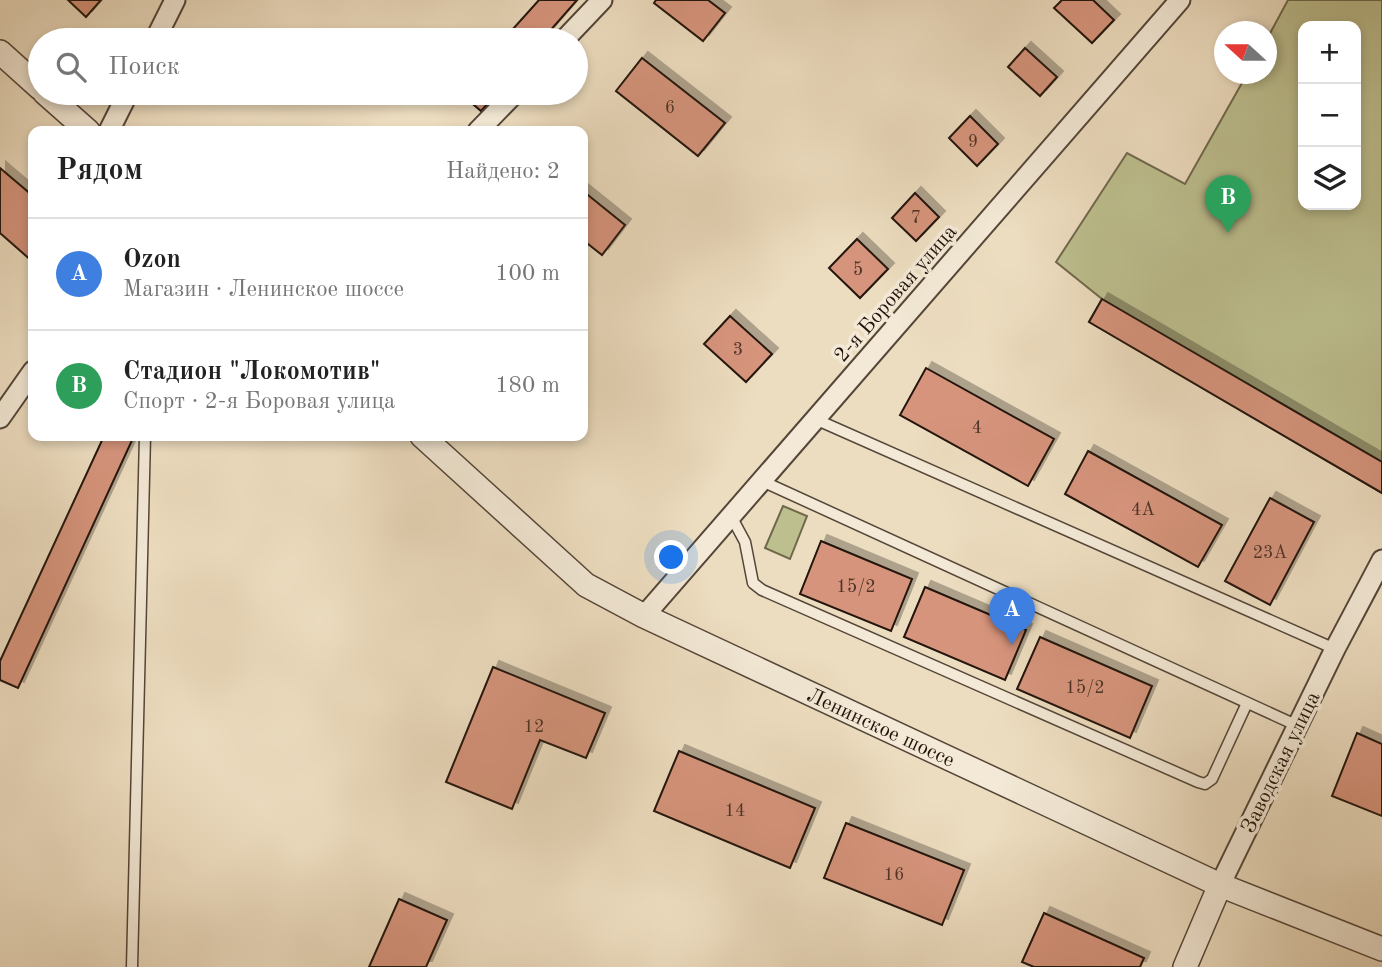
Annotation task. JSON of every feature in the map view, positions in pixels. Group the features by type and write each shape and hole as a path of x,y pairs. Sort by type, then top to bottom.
{"street":[{"path":"161,28 175,0"},
{"path":"575,28 602,0"},
{"name":"2-я Боровая улица","path":"644,617 1180,0"},
{"path":"0,52 28,78"},
{"path":"59,105 82,126"},
{"path":"112,126 122,105"},
{"path":"483,126 503,105"},
{"path":"0,418 28,378"},
{"name":"Ленинское шоссе","path":"428,441 586,585 644,617 1220,885 1382,949"},
{"name":"Заводская улица","path":"1185,967 1220,885 1335,649 1382,560"}],"lane":[{"path":"816,419 1335,649"},
{"path":"132,967 145,441"},
{"path":"762,481 1298,726"},
{"path":"731,516 745,542 753,583 762,590 1198,782 1206,784 1212,779 1247,703"}],"green space":[{"path":"1288,0 1382,0 1382,493 1089,322 1102,299 1056,262 1127,153 1185,184 1241,84 1277,84 1277,21"},
{"path":"783,506 807,516 790,559 765,548"}],"building":[{"path":"68,0 101,0 86,17"},
{"path":"539,0 577,0 552,28 514,28"},
{"path":"656,0 708,0 725,13 703,41 654,3"},
{"path":"1062,0 1093,0 1114,20 1092,43 1054,8"},
{"path":"1025,48 1057,77 1040,96 1008,67"},
{"path":"642,58 725,123 698,156 616,91"},
{"path":"474,105 486,105 481,111"},
{"path":"970,116 998,144 977,166 949,138"},
{"path":"0,168 28,192 28,258 0,233"},
{"path":"915,193 939,217 916,241 892,218"},
{"path":"588,195 625,225 602,255 588,244"},
{"path":"857,239 888,269 860,298 829,268"},
{"path":"1102,299 1382,462 1382,493 1089,322"},
{"path":"730,316 772,354 746,382 704,344"},
{"path":"926,368 1054,439 1028,486 900,415"},
{"path":"102,441 132,441 18,688 0,680 0,661"},
{"path":"1088,451 1222,525 1198,567 1065,494"},
{"path":"1270,498 1314,522 1270,605 1225,581"},
{"path":"821,541 912,579 891,631 800,594"},
{"path":"925,587 1026,630 1005,680 904,637"},
{"path":"1040,637 1152,686 1130,738 1017,689"},
{"path":"493,667 605,713 586,758 540,740 512,809 446,782"},
{"path":"1357,733 1382,744 1382,816 1332,796"},
{"path":"679,751 815,808 790,868 654,811"},
{"path":"846,823 964,870 942,925 824,878"},
{"path":"399,899 447,920 426,967 369,967"},
{"path":"1044,913 1144,958 1140,967 1034,967 1022,962"}],"place":[{"name":"Стадион \"Локомотив\"","path":"1228,233"},
{"name":"Ozon","path":"1012,645"}]}
